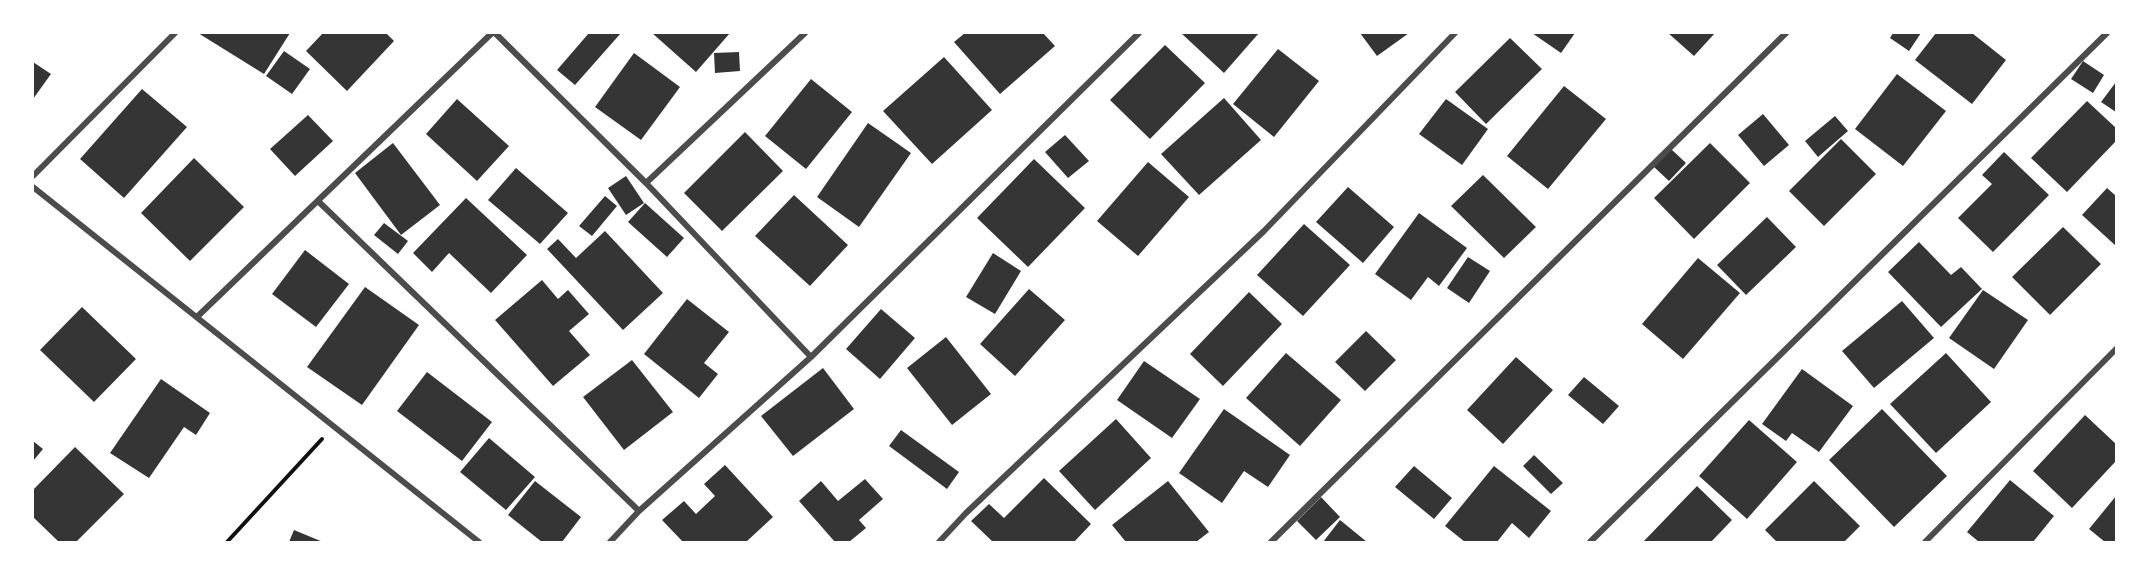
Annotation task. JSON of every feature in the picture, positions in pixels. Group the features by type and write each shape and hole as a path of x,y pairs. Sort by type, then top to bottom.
{"street":[{"path":"33,176 175,33"},
{"path":"198,316 494,33 646,183 811,357"},
{"path":"646,183 805,33"},
{"path":"610,542 639,511 811,357 1139,33"},
{"path":"939,542 966,513 1264,231 1455,33"},
{"path":"1271,542 1786,33"},
{"path":"1590,542 2107,33"},
{"path":"33,187 198,316 479,542"},
{"path":"318,201 639,511"},
{"path":"1925,542 2116,349"}],"path":[{"path":"227,542 334,425"}],"building":[{"path":"198,33 290,33 264,74"},
{"path":"323,33 386,33 394,41 347,91 306,51"},
{"path":"589,33 621,33 575,85 557,70"},
{"path":"652,33 730,33 696,72"},
{"path":"965,33 1043,33 1055,46 1000,94 954,42"},
{"path":"1181,33 1259,33 1224,73"},
{"path":"1360,33 1409,33 1377,56"},
{"path":"1532,33 1575,33 1561,53"},
{"path":"1668,33 1715,33 1694,56"},
{"path":"1893,33 1921,33 1909,51 1890,38"},
{"path":"1936,33 1972,33 2006,60 1972,104 1915,60"},
{"path":"1510,38 1542,69 1486,124 1455,92"},
{"path":"1165,45 1205,83 1150,139 1110,100"},
{"path":"1278,49 1319,81 1274,137 1233,104"},
{"path":"284,51 310,69 292,94 266,76"},
{"path":"739,52 740,71 715,73 714,53"},
{"path":"634,53 680,87 641,140 595,107"},
{"path":"944,57 992,110 932,164 883,111"},
{"path":"2083,61 2104,75 2093,93 2071,79"},
{"path":"33,62 51,74 33,99"},
{"path":"1897,74 1946,111 1903,166 1855,129"},
{"path":"811,79 852,112 806,169 765,136"},
{"path":"2116,82 2116,112 2101,102"},
{"path":"1564,86 1606,119 1548,189 1507,156"},
{"path":"142,89 187,127 124,198 80,159"},
{"path":"1224,98 1261,140 1199,195 1161,154"},
{"path":"457,99 509,146 477,181 426,134"},
{"path":"1446,99 1488,129 1462,165 1419,134"},
{"path":"2087,101 2116,128 2116,141 2067,192 2031,158"},
{"path":"1763,114 1789,145 1764,166 1738,135"},
{"path":"308,115 333,141 295,176 270,149"},
{"path":"1835,116 1848,131 1818,157 1805,141"},
{"path":"868,123 911,153 859,227 817,197"},
{"path":"745,132 783,171 722,231 684,193"},
{"path":"1065,135 1089,161 1068,178 1045,152"},
{"path":"1841,139 1876,174 1824,226 1789,191"},
{"path":"393,143 440,205 401,235 355,173"},
{"path":"1710,143 1750,183 1694,239 1654,198"},
{"path":"1671,149 1686,163 1669,181 1654,167"},
{"path":"2004,152 2049,195 1993,252 1958,218 1992,184 1982,175"},
{"path":"194,158 244,207 190,261 141,213"},
{"path":"1034,159 1085,208 1028,267 977,218"},
{"path":"1148,162 1189,197 1138,256 1097,221"},
{"path":"516,168 568,213 540,244 488,200"},
{"path":"1483,175 1536,227 1504,258 1451,206"},
{"path":"626,176 644,203 626,215 608,188"},
{"path":"1348,187 1394,227 1363,263 1316,222"},
{"path":"2107,188 2116,196 2116,246 2082,215"},
{"path":"794,195 848,245 810,286 755,236"},
{"path":"605,196 617,206 592,236 579,226"},
{"path":"466,198 527,255 491,293 449,253 432,272 413,253"},
{"path":"645,203 684,238 667,257 628,222"},
{"path":"1419,213 1467,248 1439,286 1428,277 1411,300 1375,274"},
{"path":"1767,217 1796,247 1746,295 1717,265"},
{"path":"384,223 408,241 398,254 374,235"},
{"path":"1304,224 1350,265 1303,316 1257,275"},
{"path":"2063,227 2101,264 2050,315 2012,277"},
{"path":"605,231 663,293 623,330 547,249 558,239 576,258"},
{"path":"1919,242 1951,275 1961,267 1982,289 1941,327 1888,272"},
{"path":"305,250 349,284 316,327 272,294"},
{"path":"993,253 1021,271 995,314 966,297"},
{"path":"1468,257 1490,271 1469,303 1447,288"},
{"path":"1698,258 1740,293 1683,359 1642,324"},
{"path":"542,280 558,299 568,290 589,314 569,331 590,355 553,386 495,320"},
{"path":"365,287 419,325 362,405 307,367"},
{"path":"1029,289 1065,320 1015,376 980,344"},
{"path":"1983,290 2028,320 1994,369 1949,338"},
{"path":"1249,292 1282,324 1223,386 1190,354"},
{"path":"687,299 729,332 704,363 718,374 699,398 644,354"},
{"path":"1902,301 1934,338 1874,388 1842,351"},
{"path":"82,307 136,359 94,402 40,350"},
{"path":"881,309 915,338 880,379 846,349"},
{"path":"1366,331 1396,360 1365,391 1335,362"},
{"path":"946,337 991,394 952,425 907,368"},
{"path":"1286,353 1341,400 1300,446 1246,398"},
{"path":"1946,353 1991,402 1936,453 1890,404"},
{"path":"1516,357 1553,390 1503,444 1467,410"},
{"path":"632,360 673,412 624,450 583,397"},
{"path":"1144,361 1200,399 1172,438 1117,400"},
{"path":"823,368 854,409 793,456 761,416"},
{"path":"1802,369 1853,406 1819,452 1792,433 1786,441 1762,424"},
{"path":"427,372 492,422 462,461 397,411"},
{"path":"1584,377 1619,406 1603,424 1568,395"},
{"path":"161,379 210,413 196,435 184,427 149,478 110,453"},
{"path":"1224,409 1290,455 1268,487 1244,471 1222,503 1179,473"},
{"path":"1882,409 1947,476 1894,527 1829,460"},
{"path":"2085,415 2116,444 2116,461 2072,508 2033,471"},
{"path":"1116,419 1151,458 1095,510 1059,471"},
{"path":"1749,420 1797,462 1747,519 1699,476"},
{"path":"901,430 959,472 947,489 889,446"},
{"path":"489,438 535,477 506,510 460,472"},
{"path":"33,441 43,449 33,461"},
{"path":"75,447 124,494 76,542 59,542 33,517 33,490"},
{"path":"1534,455 1563,483 1551,494 1523,466"},
{"path":"725,465 773,517 746,542 683,542 662,520 684,501 696,514 715,496 704,484"},
{"path":"1414,466 1452,498 1434,519 1395,487"},
{"path":"1494,466 1551,511 1529,538 1512,523 1497,542 1465,542 1445,526"},
{"path":"1044,478 1091,524 1074,542 993,542 971,521 989,504 1004,518"},
{"path":"865,479 883,499 859,520 866,528 849,542 835,542 799,501 821,481 838,501"},
{"path":"2010,480 2054,516 2033,542 1979,542 1967,532"},
{"path":"535,481 581,517 562,542 542,542 508,515"},
{"path":"1168,481 1209,532 1196,542 1126,542 1112,525"},
{"path":"1814,481 1860,526 1844,542 1777,542 1765,530"},
{"path":"1697,486 1732,520 1711,542 1643,542"},
{"path":"2116,496 2116,542 2105,542 2089,529"},
{"path":"1321,497 1340,517 1316,540 1297,521"},
{"path":"1340,520 1367,542 1323,542"},
{"path":"294,530 323,542 289,542"}]}
